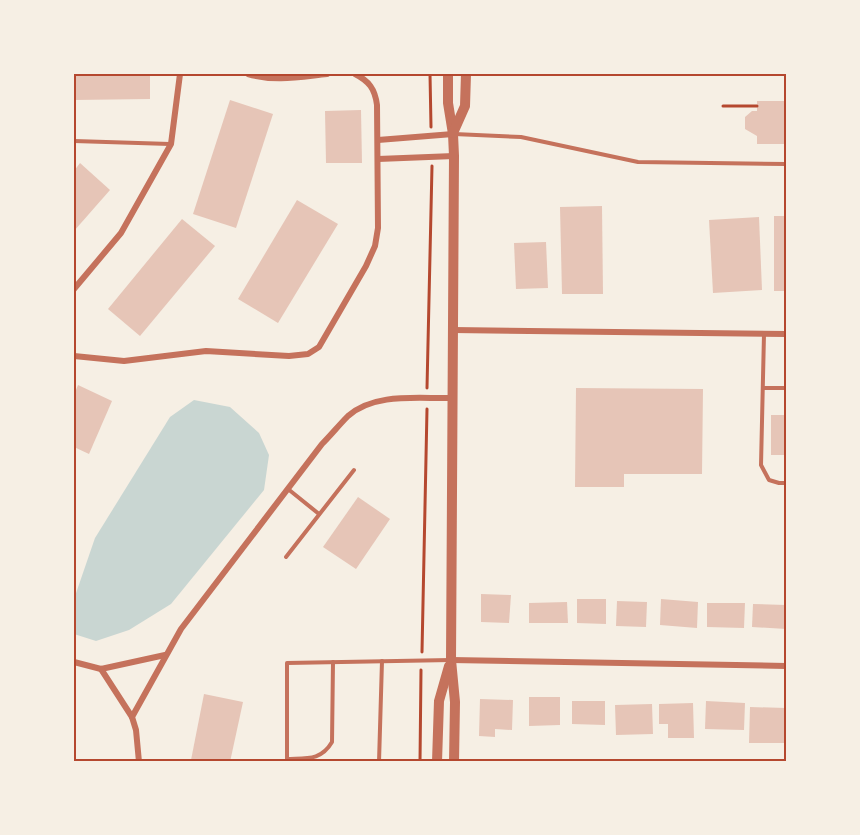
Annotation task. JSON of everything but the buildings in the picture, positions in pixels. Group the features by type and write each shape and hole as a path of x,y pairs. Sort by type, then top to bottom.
{"street":[{"path":"74,289 121,233 171,144 180,74"},
{"path":"248,74 264,79 284,80 327,74"},
{"path":"74,356 124,361 206,351 289,356 308,354 319,346 371,256 378,228 376,95 372,86 365,79 355,74"},
{"path":"448,74 448,103 454,156 451,660 455,702 454,762"},
{"path":"453,134 465,106 466,74"},
{"path":"378,140 453,134"},
{"path":"378,159 454,156"},
{"path":"453,330 786,334"},
{"path":"132,717 181,629 322,444 348,416 372,403 391,399 453,398"},
{"path":"74,662 101,669 165,655"},
{"path":"451,660 786,666"},
{"path":"437,762 439,701 451,660"},
{"path":"101,669 132,717 136,730 139,762"}],"lane":[{"path":"453,134 521,137 638,162 786,164"},
{"path":"74,141 171,144"},
{"path":"764,334 761,465 769,480 786,483"},
{"path":"763,388 786,388"},
{"path":"286,557 354,470"},
{"path":"288,489 319,514"},
{"path":"333,662 332,742 327,752 311,758 287,760 287,663 333,662 382,661 422,661 451,660"},
{"path":"380,762 382,661"}],"path":[{"path":"430,74 431,119"},
{"path":"723,106 757,106"},
{"path":"427,390 432,174"},
{"path":"420,762 427,416"}],"shaded area":[{"path":"194,400 230,407 259,433 269,455 264,490 171,604 129,630 96,641 74,634 74,599 95,538 170,417"}]}
